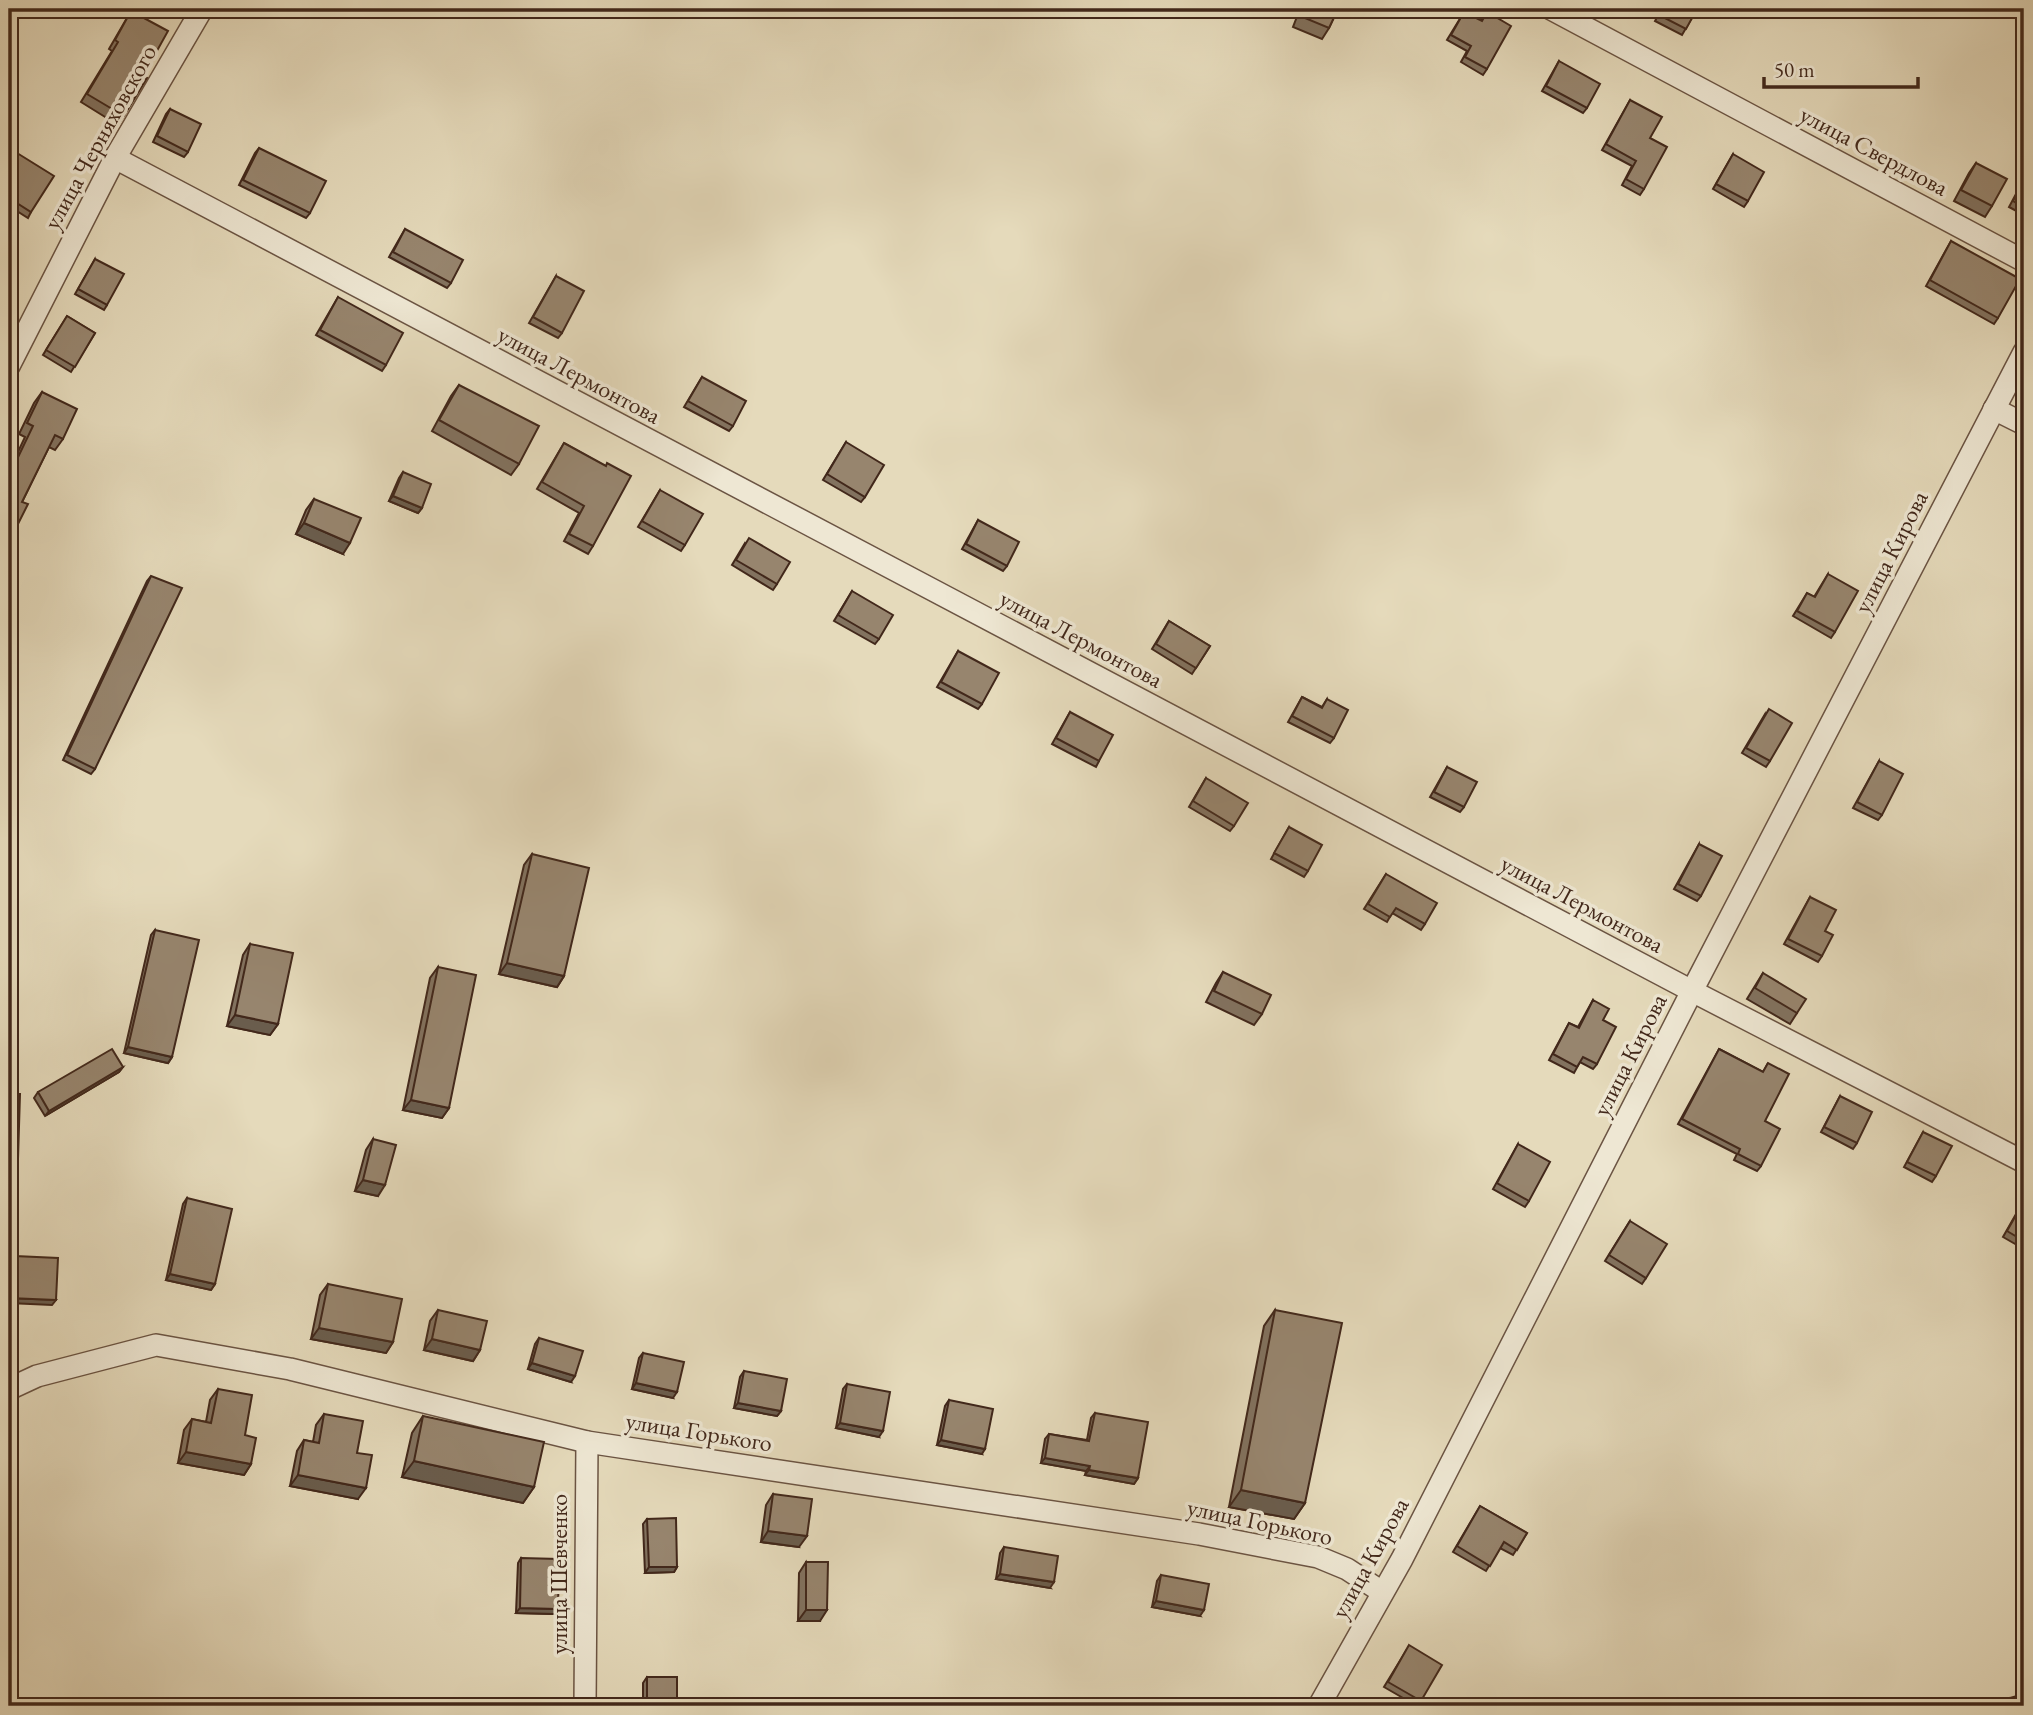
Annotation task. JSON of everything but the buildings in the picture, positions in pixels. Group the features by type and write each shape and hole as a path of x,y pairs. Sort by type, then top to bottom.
{"street":[{"name":"улица Черняховского","path":"9,366 115,158 202,9"},
{"name":"улица Свердлова","path":"1551,9 2024,261"},
{"name":"улица Лермонтова","path":"115,158 1692,992 2024,1163"},
{"name":"улица Кирова","path":"1319,1706 1402,1559 2024,352"},
{"path":"1994,409 2024,424"},
{"name":"улица Горького","path":"9,1389 37,1376 156,1345 290,1369 587,1442 1212,1537 1318,1557 1347,1569 1382,1592"},
{"name":"улица Шевченко","path":"585,1706 587,1442"}]}
